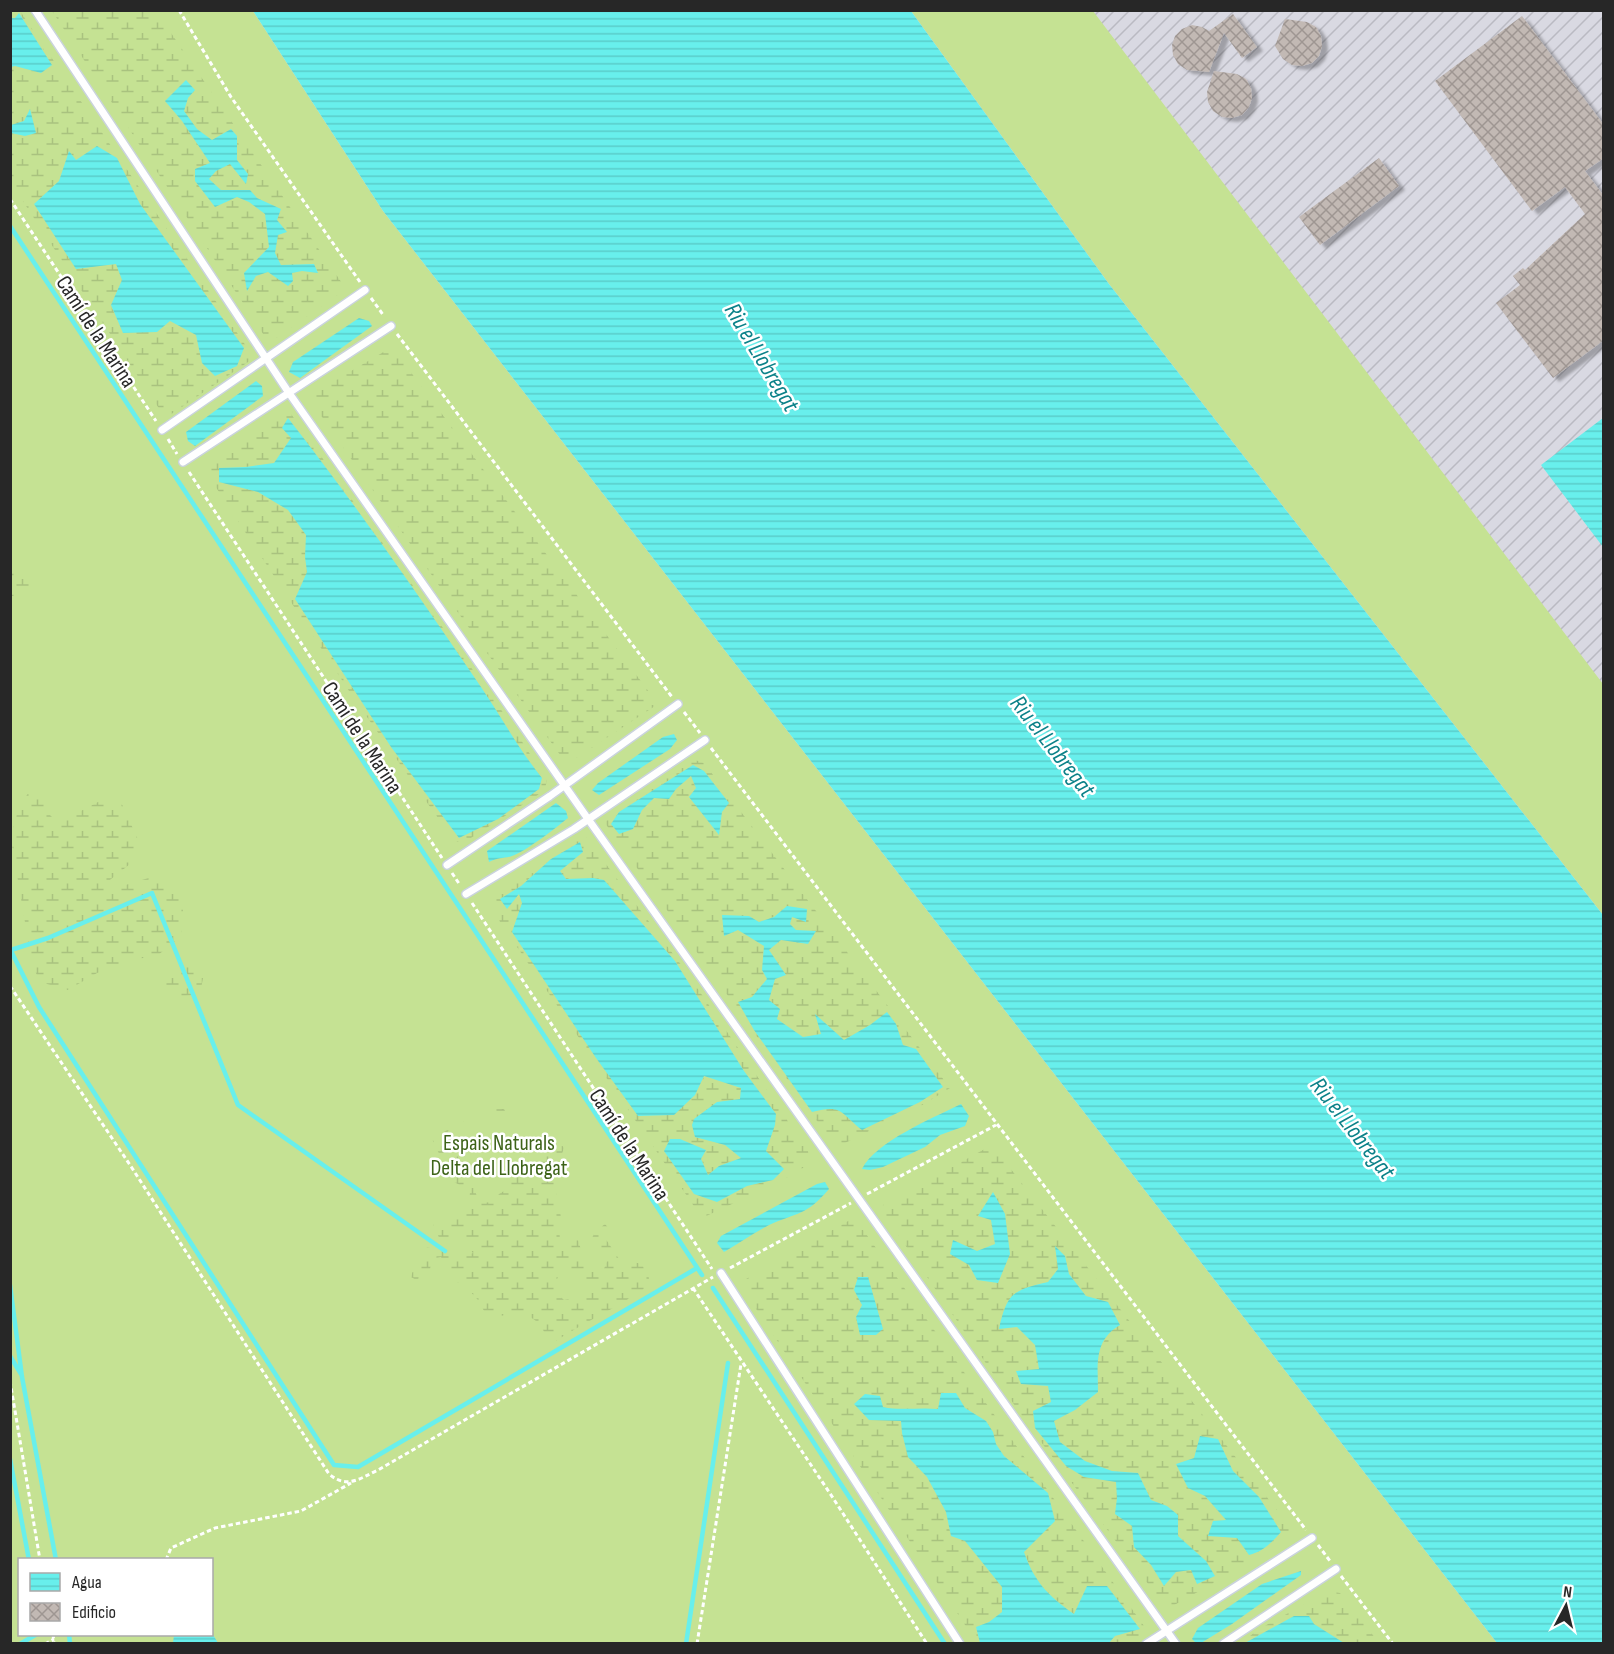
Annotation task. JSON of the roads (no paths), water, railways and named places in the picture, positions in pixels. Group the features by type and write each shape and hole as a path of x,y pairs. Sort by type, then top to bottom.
{"lane":[{"path":"35,10 289,393 588,819 1176,1644"},
{"path":"162,430 365,290"},
{"path":"183,462 392,326"},
{"path":"447,865 678,704"},
{"path":"466,894 588,819 705,740"},
{"path":"719,1274 960,1644"},
{"path":"1146,1644 1312,1538"},
{"path":"1223,1644 1336,1569"}],"water":[{"name":"Riu el Llobregat","path":"253,11 911,11 1109,284 1603,915 1603,1643 1497,1643 383,211"},
{"path":"19,13 52,65 41,73 11,67 11,18 15,18"},
{"path":"186,80 195,90 188,98 184,111 197,129 212,140 231,129 237,136 237,160 248,174 246,184 230,164 216,171 209,179 221,190 250,190 257,198 281,209 277,220 287,232 278,235 275,253 281,265 314,264 318,273 302,271 292,273 293,281 288,286 268,272 256,276 247,291 244,273 269,247 265,214 249,202 237,197 215,207 195,181 195,169 210,163 182,121 165,101"},
{"path":"30,109 36,133 25,136 11,133 11,125 24,121"},
{"path":"97,146 117,158 140,204 244,348 237,366 215,376 202,363 196,335 170,321 157,332 123,333 111,305 122,280 116,264 76,269 34,204 59,181 69,151 76,160"},
{"path":"359,318 369,321 372,326 300,378 289,372 293,362"},
{"path":"256,381 262,386 263,396 195,446 188,441 186,432"},
{"path":"288,418 387,551 542,778 539,789 498,819 459,838 391,747 295,599 307,572 306,535 288,510 258,492 219,482 219,468 274,463 291,438 282,428"},
{"path":"1603,418 1603,547 1541,465"},
{"path":"674,734 677,740 670,749 599,795 592,790 598,783 663,737"},
{"path":"693,765 704,771 729,803 722,812 719,835 689,797 696,788 691,776 676,789 669,799 654,798 642,810 633,829 619,834 611,824 619,812"},
{"path":"556,803 566,811 568,818 518,854 489,862 487,851"},
{"path":"580,842 583,852 560,871 566,879 604,880 675,961 744,1071 776,1114 775,1125 766,1151 784,1169 773,1180 747,1186 717,1202 694,1194 664,1151 670,1139 680,1139 706,1150 701,1159 708,1175 719,1166 741,1158 725,1145 695,1137 692,1125 694,1119 717,1102 740,1099 741,1088 704,1076 695,1095 674,1115 638,1116 596,1058 512,932 522,903 519,894 507,909 500,899 521,886 551,859"},
{"path":"787,906 807,909 806,922 792,917 790,924 796,930 816,931 808,944 781,940 769,950 786,975 775,979 769,1000 780,1009 777,1019 803,1037 821,1034 815,1014 844,1040 887,1012 896,1024 903,1045 916,1049 943,1087 920,1102 862,1130 836,1110 812,1112 754,1030 738,1002 752,997 767,979 762,970 764,946 738,930 724,936 722,915 749,916 759,922 774,917"},
{"path":"961,1104 969,1116 965,1126 940,1135 925,1147 883,1167 862,1169 879,1149 892,1140"},
{"path":"825,1182 829,1189 808,1209 769,1225 724,1252 717,1243 721,1236 817,1184"},
{"path":"993,1192 1005,1214 1010,1254 998,1283 977,1280 969,1265 950,1254 953,1240 977,1251 995,1244 991,1220 978,1216"},
{"path":"1055,1246 1065,1256 1069,1274 1086,1296 1108,1302 1120,1325 1111,1331 1101,1346 1098,1363 1098,1392 1075,1410 1054,1421 1060,1442 1085,1461 1112,1471 1138,1473 1151,1500 1167,1506 1178,1515 1178,1536 1206,1561 1215,1576 1197,1584 1191,1570 1176,1572 1164,1586 1151,1565 1134,1547 1132,1526 1115,1514 1116,1482 1084,1477 1066,1466 1035,1428 1033,1411 1051,1402 1048,1386 1021,1384 1016,1371 1039,1369 1035,1345 1017,1327 999,1329 1005,1308 1013,1295 1048,1282 1058,1269"},
{"path":"858,1277 868,1277 883,1329 876,1335 860,1335 856,1317 862,1305 854,1290"},
{"path":"941,1393 956,1393 965,1408 986,1421 1004,1456 1048,1493 1055,1521 1024,1552 1037,1580 1057,1601 1074,1614 1087,1586 1107,1586 1140,1629 1115,1636 1109,1643 980,1643 976,1627 989,1622 1002,1612 1002,1587 965,1541 951,1536 946,1512 927,1477 908,1457 901,1421 869,1420 854,1404 865,1394 880,1396 883,1407 938,1409"},
{"path":"1200,1436 1218,1439 1233,1471 1259,1497 1281,1532 1259,1552 1249,1555 1237,1538 1208,1536 1213,1521 1226,1520 1205,1496 1188,1488 1176,1464 1194,1458"},
{"path":"1301,1571 1301,1575 1232,1624 1201,1643 1196,1643 1192,1639 1198,1628 1262,1584"},
{"path":"1294,1616 1309,1616 1314,1624 1344,1643 1245,1643"},
{"path":"213,1635 218,1643 173,1643 174,1636"}],"waterway":[{"path":"10,226 702,1275"},
{"path":"11,950 48,938 152,893 238,1105 445,1251"},
{"path":"10,949 39,1007 334,1465 358,1467 697,1268"},
{"path":"10,1285 22,1377 56,1558"},
{"path":"713,1288 945,1644"},
{"path":"10,1356 21,1374"},
{"path":"686,1644 728,1363"},
{"path":"10,1459 29,1558"},
{"path":"20,1644 34,1636"},
{"path":"69,1636 70,1644"}],"park label":[{"name":"Espais Naturals Delta del Llobregat","path":"499,1154"}]}
